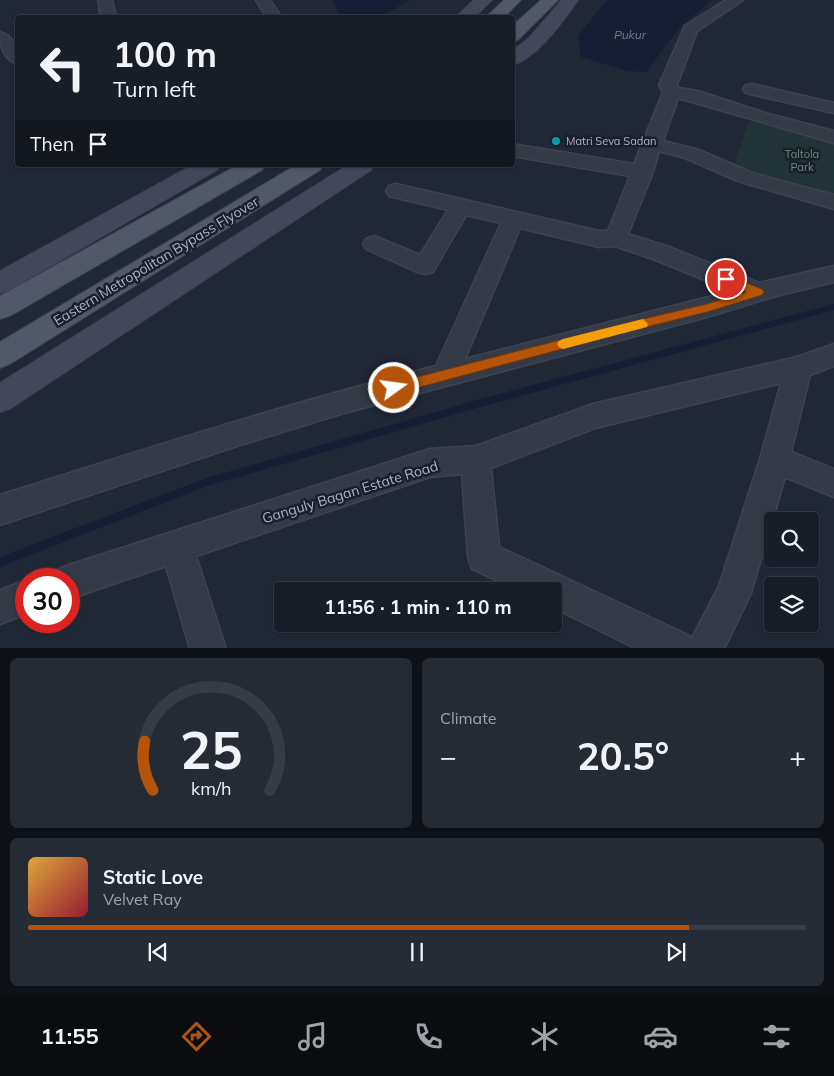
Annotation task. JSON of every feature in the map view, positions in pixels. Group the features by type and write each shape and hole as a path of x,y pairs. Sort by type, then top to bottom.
{"main road":[{"path":"496,15 513,0"},
{"path":"515,33 550,0"},
{"path":"0,310 250,167"},
{"name":"Eastern Metropolitan Bypass Flyover","path":"0,356 309,167"}],"street":[{"path":"105,0 108,15"},
{"path":"263,0 273,15"},
{"path":"466,15 484,0"},
{"path":"515,58 535,42 570,0"},
{"path":"616,238 643,172 672,92 668,85 690,29 736,0"},
{"path":"0,36 15,55"},
{"path":"746,112 754,83 834,108"},
{"path":"672,92 692,95 834,137"},
{"path":"653,144 692,154 745,177 834,202"},
{"path":"515,151 643,172"},
{"path":"0,283 204,167"},
{"path":"0,399 360,167"},
{"path":"396,191 599,240 616,238 661,253 758,292"},
{"path":"374,244 425,266 460,207"},
{"path":"445,376 513,219"},
{"path":"0,510 113,475 240,432 344,401 622,328 707,308 758,292 834,274"},
{"name":"Ganguly Bagan Estate Road","path":"80,578 430,463 476,460 593,416 798,368 834,355"},
{"path":"705,648 734,593 775,459 798,368"},
{"path":"775,459 834,483"},
{"path":"476,460 484,557 677,648"},
{"path":"177,546 208,648"},
{"path":"0,607 15,601"}],"green space":[{"name":"Taltola Park","path":"758,119 834,139 834,199 733,168 748,124"}],"water":[{"path":"333,0 409,0 384,15 339,15"},
{"name":"Pukur","path":"607,0 712,0 680,27 646,72 628,71 581,57 578,36"}],"waterway":[{"path":"0,562 207,482 477,404 834,307"}],"slow traffic":[{"path":"563,344 643,324"}],"place":[{"name":"Matri Seva Sadan","path":"556,141"}],"route":[{"path":"394,388 622,328 707,308 758,292 726,279"}]}
